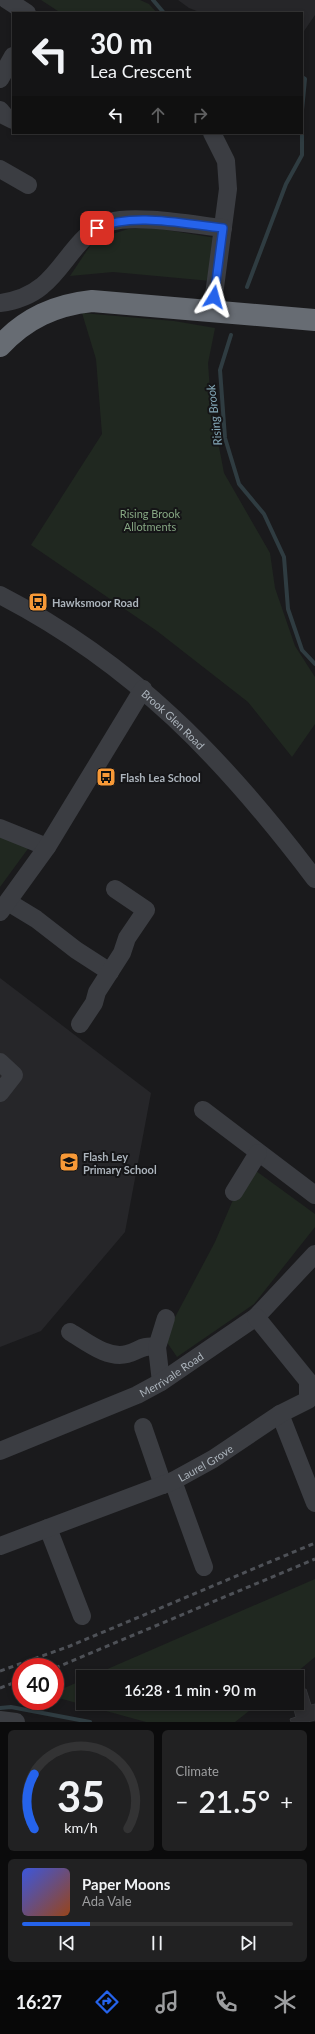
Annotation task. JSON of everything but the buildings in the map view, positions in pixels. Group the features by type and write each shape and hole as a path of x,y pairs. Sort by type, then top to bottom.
{"highway":[{"path":"0,346 12,333 29,321 61,306 92,301 175,314 212,310 315,320"}],"street":[{"path":"7,0 25,12"},
{"path":"0,79 12,58"},
{"path":"0,110 5,116 12,120"},
{"path":"212,310 228,189 228,174 223,152 213,134"},
{"path":"0,169 28,185"},
{"path":"0,303 11,302 27,296 43,286 84,238 97,228 110,222 130,220 223,228"},
{"name":"Brook Glen Road","path":"0,595 73,637 143,689 195,737 228,771 287,842 315,879"},
{"path":"105,979 76,950 36,919 4,907 47,847 143,689"},
{"path":"0,828 47,847"},
{"path":"80,1024 94,1003 105,979 120,957 127,938 146,910 115,889"},
{"path":"0,1062 14,1074 0,1093"},
{"path":"203,1110 258,1153 315,1194"},
{"path":"234,1192 258,1153"},
{"name":"Merrivale Road","path":"0,1450 137,1395 162,1382 256,1317 315,1254"},
{"name":"Laurel Grove","path":"0,1546 168,1483 212,1459 280,1414 308,1400 308,1381 256,1317"},
{"path":"162,1382 157,1347 166,1318"},
{"path":"70,1332 111,1356 127,1354 145,1346 157,1347"},
{"path":"280,1414 315,1503"},
{"path":"143,1427 204,1567"},
{"path":"48,1528 82,1616"},
{"path":"0,1720 16,1722"}],"shaded area":[{"path":"178,0 315,0 315,15 303,33 303,12 199,12 189,8"},
{"name":"Flash Ley Primary School","path":"0,978 151,1093 125,1232 41,1331 0,1347"}],"green space":[{"path":"41,0 140,0 149,4 156,12 59,12"},
{"path":"154,228 216,238 211,281 113,272 70,276 94,240 128,229"},
{"name":"Rising Brook Allotments","path":"82,313 174,321 215,328 208,363 211,405 224,473 270,553 275,588 295,646 315,677 315,724 292,757 248,702 157,631 31,545 102,434 96,359"},
{"path":"0,835 30,846 0,887"},
{"path":"248,1165 315,1214 315,1227 254,1304 177,1357 164,1338 215,1242"},
{"path":"315,1579 315,1657 299,1670 105,1670"},
{"path":"76,1683 76,1703 64,1699 64,1688"},
{"path":"102,1710 250,1710 235,1722 146,1722"}],"waterway":[{"name":"Rising Brook","path":"153,0 163,12"},
{"name":"Rising Brook","path":"303,78 305,79 303,100"},
{"name":"Rising Brook","path":"247,287 286,184 302,155 302,134"},
{"name":"Rising Brook","path":"231,335 220,370 225,438 239,484 264,514 284,557 288,609 302,650 315,664"},
{"path":"0,1708 11,1707 90,1722"}],"railway":[{"path":"0,1671 70,1646 315,1543"},
{"path":"64,1664 315,1559"},
{"path":"0,1688 12,1683"}],"place":[{"name":"Hawksmoor Road","path":"38,602"},
{"name":"Flash Lea School","path":"106,777"},
{"name":"Flash Ley Primary School","path":"69,1162"}],"route":[{"path":"97,228 110,222 130,220 223,228 214,297"}]}
